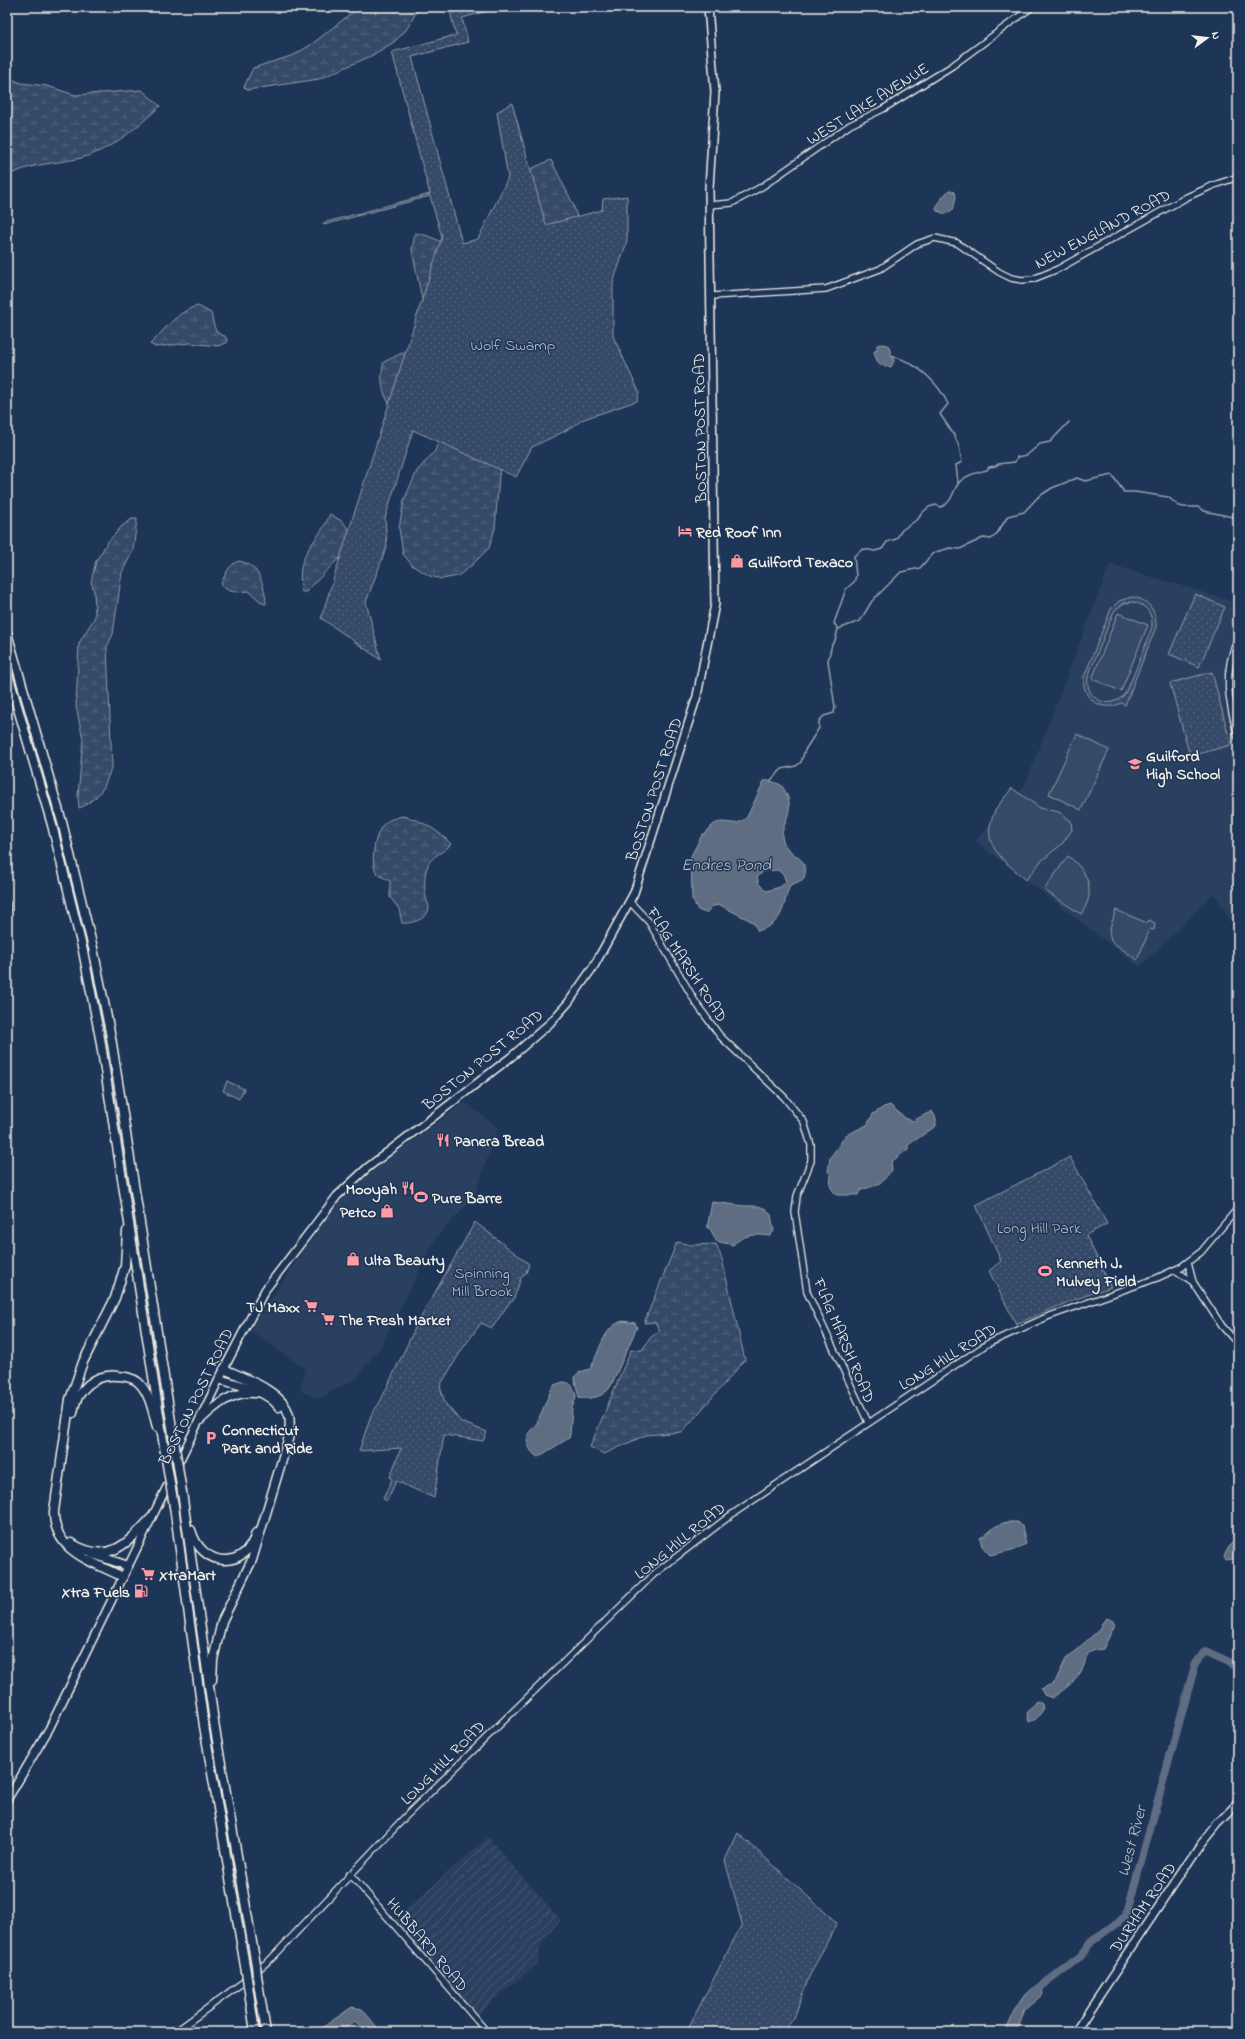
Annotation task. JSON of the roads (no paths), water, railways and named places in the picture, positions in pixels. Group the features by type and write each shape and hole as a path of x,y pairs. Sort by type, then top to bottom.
{"highway":[{"path":"7,633 62,822 93,948 112,1044 182,1492 215,1729 256,1965 266,2032"},
{"path":"7,671 52,825 83,951 100,1038 174,1506 204,1726 255,2032"},
{"path":"123,1577 72,1550 62,1543 57,1534 54,1517 70,1399 83,1362 112,1303 125,1266 127,1212"},
{"path":"215,1729 212,1680 217,1640 225,1614 244,1577 258,1543 288,1440 290,1426 289,1415 284,1404 277,1396 224,1369"},
{"path":"128,1566 78,1548 68,1542 61,1533 58,1512 74,1406 78,1396 85,1387 97,1379 110,1375 125,1376 137,1382 146,1392 165,1453"},
{"path":"182,1492 191,1533 197,1547 207,1556 219,1560 230,1560 241,1556 248,1550 255,1538 285,1436 286,1424 283,1412 276,1402 264,1395 220,1379"},
{"path":"200,1420 220,1403 231,1397 243,1393 264,1395"},
{"path":"78,1548 98,1553 113,1550 127,1544 151,1518"}],"main road":[{"name":"BOSTON POST ROAD","path":"7,1800 49,1729 224,1369 265,1290 337,1196 367,1168 466,1090 511,1057 550,1023 568,1003 594,966 630,902 656,830 676,759 697,696 715,604 710,205 716,92 708,7"},
{"name":"DURHAM ROAD","path":"1075,2032 1198,1848 1218,1823 1238,1803"}],"street":[{"name":"WEST LAKE AVENUE","path":"710,205 732,203 763,186 850,125 883,109 952,66 1032,7"},
{"name":"NEW ENGLAND ROAD","path":"712,296 826,289 880,269 917,244 935,238 957,243 999,272 1011,278 1022,280 1034,279 1058,269 1187,197 1214,185 1238,177"},
{"path":"1238,639 1231,657 1228,674 1229,695 1238,737"},
{"name":"FLAG MARSH ROAD","path":"630,902 649,922 692,997 720,1036 784,1097 804,1122 811,1145 811,1161 797,1196 795,1212 807,1292 868,1422"},
{"path":"7,904 7,909"},
{"name":"LONG HILL ROAD","path":"175,2032 263,1966 350,1874 462,1760 659,1569 730,1515 969,1355 998,1338 1059,1312 1157,1278 1188,1263 1201,1252 1238,1208"},
{"path":"1188,1263 1193,1282 1222,1326 1238,1344"},
{"path":"1175,1270 1193,1282"},
{"name":"HUBBARD ROAD","path":"350,1874 487,2032"}],"water":[{"path":"949,190 955,192 956,197 953,210 946,214 937,211 936,209 940,200"},
{"path":"877,345 888,345 894,361 891,367 881,365 876,359 874,352 877,349"},
{"name":"Endres Pond","path":"764,781 772,781 782,786 789,801 789,808 782,837 787,848 800,858 805,867 803,880 790,885 778,918 774,923 758,931 753,922 720,905 713,906 706,913 698,910 692,899 691,856 702,835 717,823 735,823 742,821 747,817","holes":["778,870 784,876 786,882 780,887 766,891 759,884 757,877 764,871"]},
{"path":"890,1105 905,1118 913,1121 932,1111 936,1118 936,1126 908,1145 908,1149 891,1162 892,1170 880,1184 861,1190 858,1195 836,1195 830,1186 831,1175 828,1171 830,1158 846,1135 867,1125 873,1114"},
{"path":"712,1202 758,1206 766,1209 771,1215 774,1231 770,1236 750,1236 737,1241 733,1245 716,1241 710,1228 707,1228"},
{"path":"623,1321 635,1323 637,1327 611,1386 605,1393 597,1397 579,1397 574,1377 580,1372 590,1369 606,1334 616,1324"},
{"path":"563,1382 569,1383 572,1386 576,1397 572,1408 569,1438 538,1457 530,1449 527,1437 537,1423 554,1385"},
{"path":"1007,1522 1018,1522 1022,1526 1026,1544 1016,1549 990,1555 982,1546 980,1538 998,1525"},
{"path":"1238,1537 1238,1558 1226,1560 1224,1558 1227,1548"},
{"path":"1107,1618 1113,1621 1115,1625 1103,1649 1096,1650 1088,1654 1083,1668 1078,1676 1063,1690 1052,1698 1044,1695 1041,1689 1052,1684 1056,1680 1066,1659 1099,1630 1102,1623"},
{"path":"1037,1701 1042,1704 1043,1710 1036,1719 1029,1722 1027,1713"},
{"path":"1040,1986 1043,1991 1041,1996 1025,2009 1017,2032 1005,2032 1018,2004 1028,1992 1033,1988"},
{"path":"352,2007 362,2009 381,2032 369,2032 354,2021 342,2032 316,2032"}],"waterway":[{"path":"892,356 918,368 932,381 944,396 948,404 940,414 954,435 959,446 962,462 956,465 958,483"},
{"path":"838,629 834,623 846,589 854,582 856,576 854,556 863,549 875,551 882,549 887,542 896,539 902,530 918,519 929,507 936,505 941,507 945,505 960,481 975,473 987,470 989,467 996,466 998,464 1015,462 1017,457 1027,455 1040,444 1050,442 1069,422"},
{"path":"770,781 782,769 796,766 801,762 805,750 819,728 819,721 824,716 834,713 835,707 828,661 832,644 835,641 838,629 860,621 872,601 901,572 920,568 932,554 950,548 960,549 983,538 991,539 996,535 1008,516 1024,512 1038,497 1052,488 1077,478 1085,481 1112,475 1124,492 1135,492 1168,497 1179,506 1198,507 1204,511 1238,518"},
{"name":"West River","path":"1034,1992 1081,1956 1091,1942 1126,1916 1195,1665 1205,1651 1229,1662 1238,1669"}],"place":[{"name":"Red Roof Inn","path":"685,531"},
{"name":"Guilford Texaco","path":"737,561"},
{"name":"Guilford High School","path":"1135,764"},
{"name":"Panera Bread","path":"443,1140"},
{"name":"Mooyah","path":"408,1188"},
{"name":"Pure Barre","path":"421,1197"},
{"name":"Petco","path":"387,1211"},
{"name":"Ulta Beauty","path":"353,1259"},
{"name":"Kenneth J. Mulvey Field","path":"1045,1271"},
{"name":"TJ Maxx","path":"311,1306"},
{"name":"The Fresh Market","path":"328,1319"},
{"name":"Connecticut Park and Ride","path":"211,1438"},
{"name":"XtraMart","path":"148,1574"},
{"name":"Xtra Fuels","path":"141,1591"}],"park label":[{"name":"Wolf Swamp","path":"513,344"},
{"name":"Long Hill Park","path":"1039,1227"},
{"name":"Spinning Mill Brook","path":"482,1281"}]}
